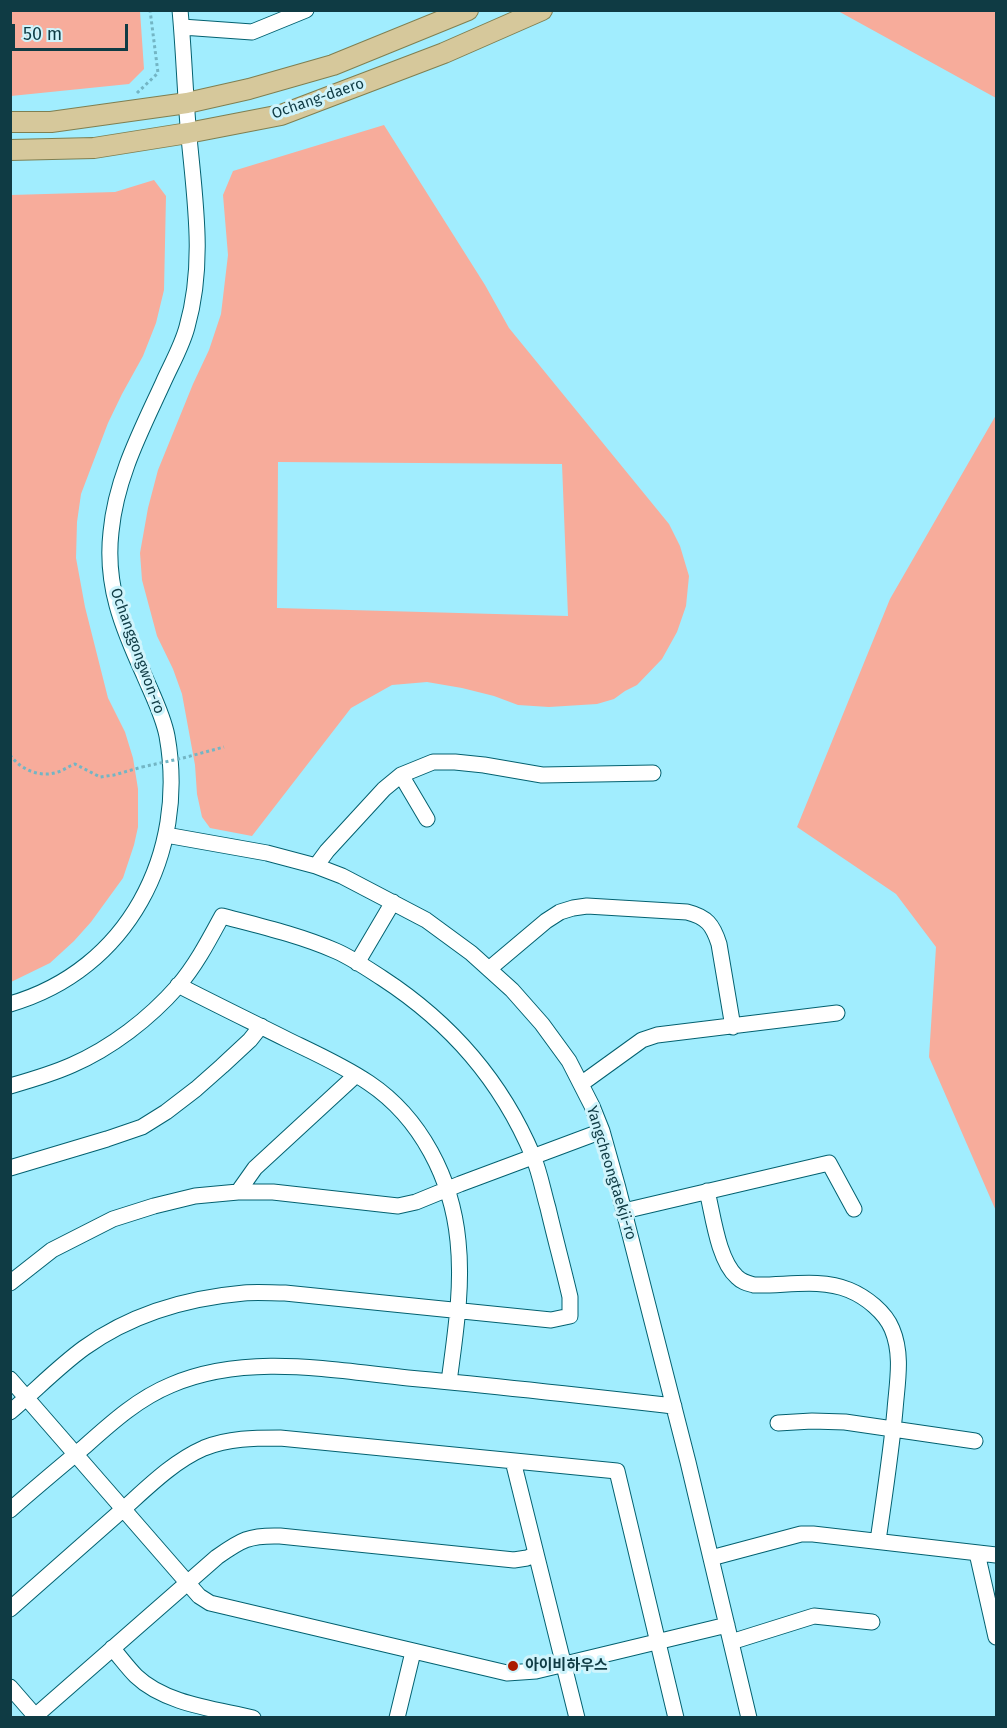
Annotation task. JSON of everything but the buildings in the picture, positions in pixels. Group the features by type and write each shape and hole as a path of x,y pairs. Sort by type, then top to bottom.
{"main road":[{"name":"Ochang-daero","path":"10,122 51,122 187,103 249,89 333,65 468,10"},
{"name":"Ochang-daero","path":"10,150 93,148 281,115 444,53 542,10"}],"street":[{"name":"Ochanggongwon-ro","path":"10,1004 49,990 68,978 87,965 120,932 140,904 153,879 166,835 171,806 167,734 119,611 112,590 109,564 113,513 119,484 186,332 194,303 198,248 197,210 188,133 180,10"},
{"path":"182,27 252,32 306,10"},
{"path":"316,866 384,789 400,775 434,762 484,765 542,775 653,773"},
{"path":"400,775 427,819"},
{"name":"Yangcheongtaekji-ro","path":"166,835 267,853 316,866 342,876 426,920 471,953 512,990 542,1024 569,1061 602,1131 624,1211 674,1406 749,1718"},
{"path":"357,963 393,902"},
{"path":"489,969 546,921 560,912 573,908 587,906 698,914 715,931 733,1027"},
{"path":"10,1086 71,1066 124,1034 154,1010 178,985 198,958 222,916 337,951 425,1009 470,1052 506,1101 533,1156 540,1176 570,1297 570,1316 551,1320 285,1293 245,1293 209,1298 175,1305 142,1316 112,1331 84,1348 10,1412"},
{"path":"178,985 369,1082 392,1101 414,1126 430,1150 446,1189 452,1206 458,1240 460,1267 449,1382"},
{"path":"581,1084 642,1040 657,1035 837,1012"},
{"path":"10,1168 142,1126 166,1112 196,1089 250,1040 261,1026"},
{"path":"238,1192 255,1168 356,1075"},
{"path":"10,1283 52,1250 113,1219 154,1206 195,1196 273,1192 398,1206 416,1202 602,1131"},
{"path":"624,1211 829,1162 854,1209"},
{"path":"707,1191 726,1263 735,1276 744,1282 774,1285 832,1285 849,1290 865,1298 891,1327 898,1349 899,1369 878,1542"},
{"path":"10,1510 120,1415 143,1399 169,1385 225,1369 286,1366 674,1406"},
{"path":"10,1379 199,1596 210,1604 507,1673 536,1671 727,1625"},
{"path":"778,1423 845,1422 975,1441"},
{"path":"10,1609 156,1480 184,1459 225,1441 246,1438 291,1438 617,1471 676,1718"},
{"path":"513,1461 577,1718"},
{"path":"711,1558 801,1534 996,1555"},
{"path":"10,1687 35,1717 217,1557 236,1543 251,1537 264,1536 514,1560 536,1554"},
{"path":"978,1553 996,1636"},
{"path":"731,1642 814,1616 872,1622"},
{"path":"112,1648 136,1676 163,1694 182,1701 253,1718"},
{"path":"397,1718 413,1652"}],"path":[{"path":"136,94 158,73 150,10"},
{"path":"10,755 15,762 34,774 55,773 75,764 100,777 224,747"}],"shaded area":[{"path":"10,11 140,11 144,69 129,84 11,96"},
{"path":"838,11 996,11 996,98"},
{"path":"384,125 485,285 509,328 669,524 680,546 689,576 686,606 677,632 662,659 637,685 614,699 597,704 549,707 518,705 494,696 427,682 392,685 351,708 252,836 210,828 202,817 182,694 157,636 142,580 140,553 158,470 209,350 221,314 228,255 223,195 233,171","holes":["278,462 562,464 568,616 277,608"]},
{"path":"154,180 166,196 164,290 156,323 143,356 108,423 81,494 77,522 76,558 85,607 108,698 125,732 133,758 138,789 138,827 123,878 91,922 50,963 11,982 11,195 115,192"},
{"path":"996,415 996,1211 929,1057 936,947 896,894 797,827 890,599"}],"place":[{"name":"아이비하우스","path":"513,1666"}]}
